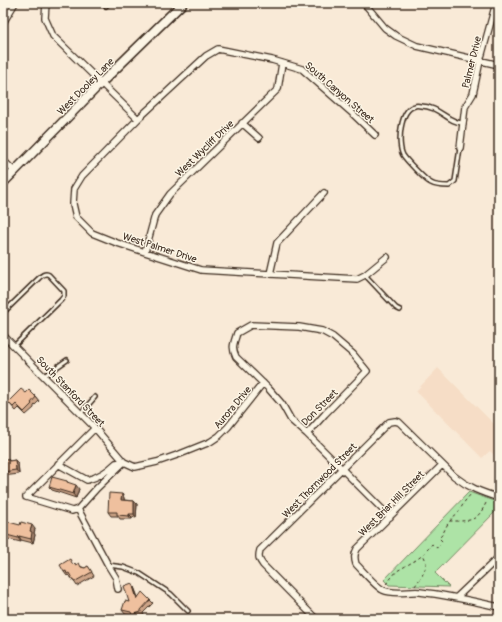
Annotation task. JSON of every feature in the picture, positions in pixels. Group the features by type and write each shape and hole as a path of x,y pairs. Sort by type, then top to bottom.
{"street":[{"path":"3,23 15,3"},
{"path":"46,3 45,18 53,36 138,119"},
{"name":"West Dooley Lane","path":"5,179 15,172 101,83 183,3"},
{"path":"364,3 385,28 396,36 417,46 499,65"},
{"name":"Palmer Drive","path":"460,148 465,107 473,94 480,61 496,3"},
{"name":"South Canyon Street","path":"138,119 206,56 218,49 272,60 302,69 352,112 375,135"},
{"name":"West Wycliff Drive","path":"145,252 154,215 170,194 278,89 282,63"},
{"name":"West Palmer Drive","path":"138,119 82,176 74,189 73,204 76,217 92,233 201,270 357,279 365,275 387,257"},
{"path":"242,123 259,138"},
{"path":"3,160 15,172"},
{"path":"270,274 277,243 324,193"},
{"name":"Aurora Drive","path":"124,462 135,467 157,462 210,442 219,436 263,383 236,357 232,351 237,333 251,325 290,327"},
{"name":"Don Street","path":"263,383 282,404 291,420 307,434 367,371 353,354 322,330 290,327"},
{"name":"South Stanford Street","path":"3,335 95,428 124,462"},
{"name":"West Thornwood Street","path":"316,619 259,561 258,556 260,550 389,422 399,422 442,464"},
{"path":"95,428 26,497 72,511 78,509 124,462"},
{"path":"307,434 390,517"},
{"path":"58,464 87,480 99,476 116,463 124,462"},
{"path":"442,464 462,482 474,489 499,498"},
{"name":"West Briar Hill Street","path":"381,589 356,564 354,556 357,549 442,464"},
{"path":"78,509 116,578 118,589"},
{"path":"457,597 499,557"},
{"path":"381,589 391,592 414,592 457,597 499,606"}],"lane":[{"path":"106,6 109,3"},
{"path":"460,148 455,181 449,186 442,186 431,183 417,171 404,156 401,148 400,137 403,119 408,110 415,106 427,106 457,123 463,123"},
{"path":"3,313 44,274 49,275 64,291 64,296 61,300 14,346"},
{"path":"365,275 396,308 400,310"},
{"path":"44,376 67,360"},
{"path":"80,413 95,397"},
{"path":"108,565 123,567 139,573 171,594 188,611"}],"path":[{"path":"381,589 390,581 397,571 423,555 432,544 437,548 443,542 439,538 443,534 451,519 461,510 474,489"},
{"path":"450,521 467,521 475,519 485,506 489,495"},
{"path":"414,592 415,587 424,574 426,568 423,555"}],"shaded area":[{"path":"438,368 499,429 499,460 490,451 482,458 416,391"}],"green space":[{"path":"469,492 499,503 499,508 435,573 449,587 389,585 384,580"}],"building":[{"path":"21,389 26,393 29,390 36,397 31,403 32,404 24,412 16,404 13,407 8,402"},
{"path":"3,460 15,460 16,470 3,472"},
{"path":"52,477 76,485 73,494 49,487"},
{"path":"109,493 122,494 121,500 134,501 134,514 129,514 129,516 117,515 117,512 108,512"},
{"path":"5,521 20,525 21,522 32,525 30,531 32,532 31,539 19,536 18,538 3,534"},
{"path":"70,559 73,565 75,563 76,565 79,563 81,567 85,568 88,566 92,572 74,582 69,573 67,574 66,571 64,572 60,565"},
{"path":"132,583 137,599 142,592 150,600 141,612 132,615 131,612 122,610 125,601 129,602 124,586"}]}
